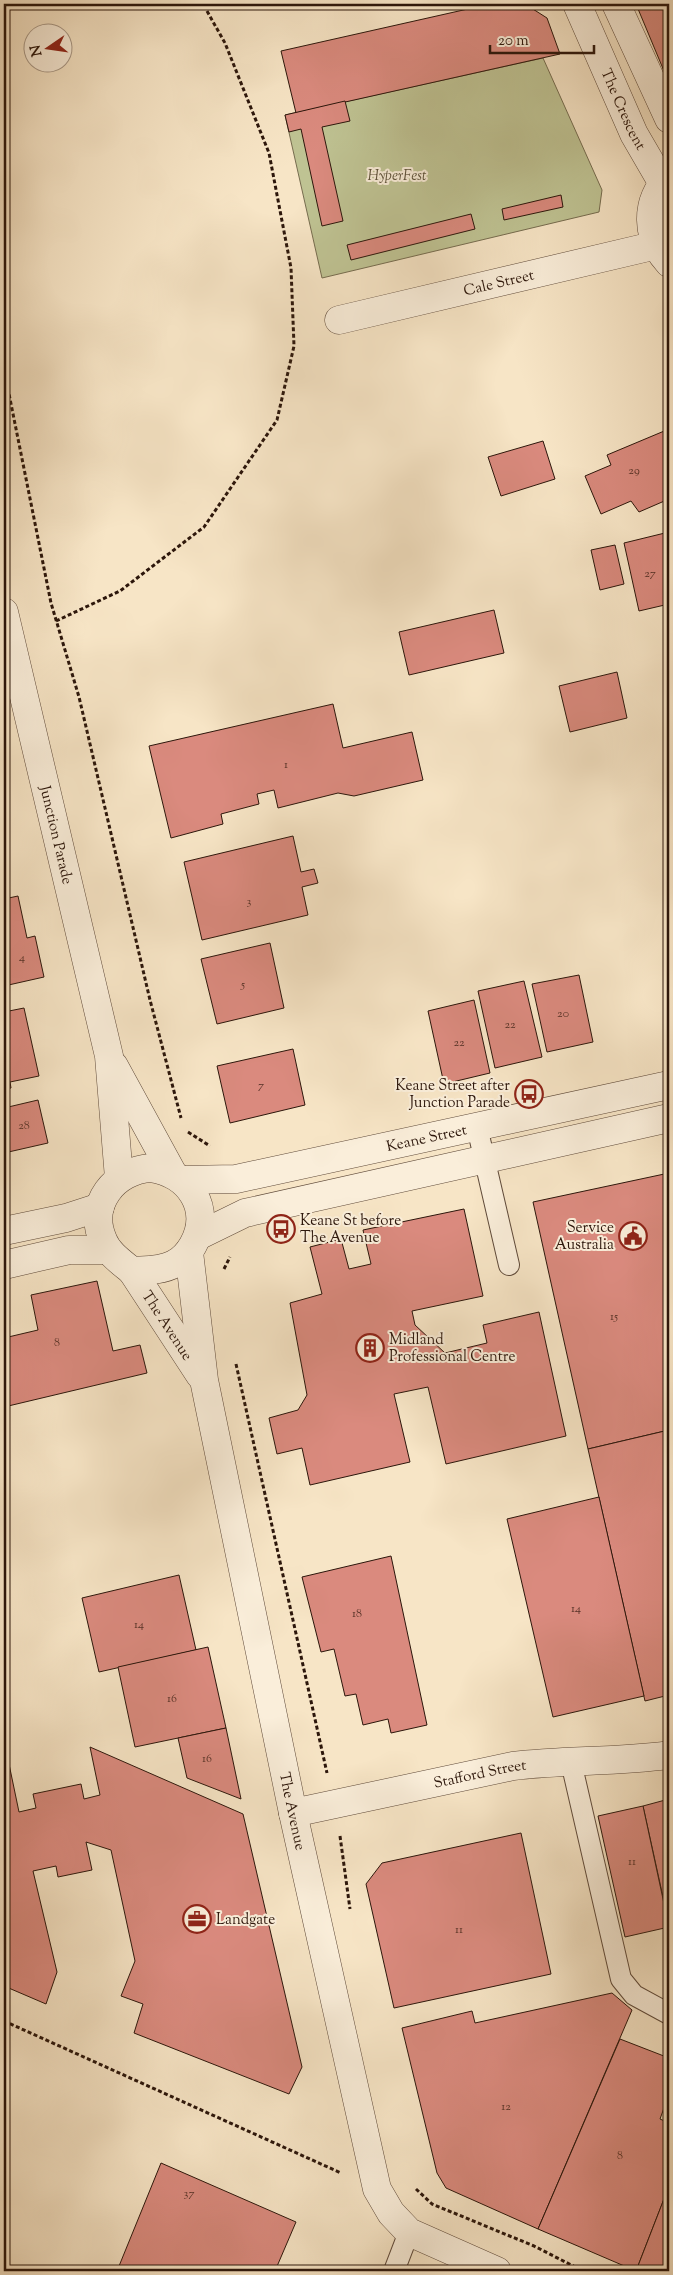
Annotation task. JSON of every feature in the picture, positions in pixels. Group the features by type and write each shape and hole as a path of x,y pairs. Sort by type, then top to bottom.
{"street":[{"name":"The Crescent","path":"577,4 634,134 666,181"},
{"path":"616,4 669,119"},
{"path":"663,254 650,220 653,201 666,181"},
{"name":"Cale Street","path":"339,320 663,254"},
{"name":"Junction Parade","path":"4,612 109,1056 119,1178"},
{"name":"Junction Parade","path":"109,1056 178,1177"},
{"name":"Keane Street","path":"178,1177 236,1179 669,1085"},
{"path":"193,1244 200,1220 199,1205 192,1192 178,1177 162,1170 140,1169 119,1178 110,1186 100,1207 100,1229 108,1250 132,1271 157,1270 175,1264 193,1244 245,1213 669,1118"},
{"path":"4,1231 66,1218 100,1207"},
{"name":"The Avenue","path":"193,1244 204,1380 293,1813 377,2189 391,2213 408,2232"},
{"path":"4,1265 69,1250 108,1250"},
{"name":"The Avenue","path":"132,1271 204,1380"},
{"name":"Stafford Street","path":"293,1813 513,1766 638,1759 669,1755"},
{"path":"408,2232 496,2271"}],"lane":[{"path":"477,1127 508,1265"},
{"path":"571,1762 621,1979 634,1995 669,2014"},
{"path":"394,2271 408,2232"}],"path":[{"path":"56,621 120,591 204,527 277,420 294,346 291,268 269,153 225,43 203,4"},
{"path":"4,369 56,621 79,697 150,1000 182,1121"},
{"path":"184,1130 219,1152 226,1179"},
{"path":"223,1272 230,1258 244,1246 237,1218"},
{"path":"235,1359 327,1773"},
{"path":"340,1834 345,1885 351,1914"},
{"path":"4,2022 377,2189"},
{"path":"412,2186 432,2204 534,2246 583,2271"}],"green space":[{"name":"HyperFest","path":"543,58 602,190 599,212 322,278 285,115"}],"building":[{"path":"490,4 525,4 547,18 560,54 296,113 281,51"},
{"path":"636,4 669,4 669,83"},
{"path":"345,101 350,121 322,127 343,221 322,226 301,129 289,132 285,115"},
{"path":"561,195 563,207 504,220 502,209"},
{"path":"471,214 475,229 351,260 347,245"},
{"path":"669,429 669,499 639,512 631,501 601,514 585,476 611,465 607,455"},
{"path":"543,441 555,479 501,496 488,457"},
{"path":"669,532 669,604 639,611 624,543"},
{"path":"615,545 624,584 600,590 591,550"},
{"path":"494,610 504,653 409,675 399,632"},
{"path":"617,672 627,718 570,732 559,686"},
{"path":"333,704 343,748 412,732 423,780 354,796 338,793 278,808 274,790 257,794 259,804 221,814 223,824 171,838 149,746"},
{"path":"293,836 301,872 314,869 318,883 302,887 308,915 202,940 184,862"},
{"path":"18,896 27,938 35,936 44,977 4,986 4,899"},
{"path":"270,943 284,1008 217,1024 201,959"},
{"path":"579,975 593,1042 547,1052 532,984"},
{"path":"524,981 542,1057 495,1068 478,991"},
{"path":"474,1000 490,1073 444,1084 428,1011"},
{"path":"24,1008 39,1076 10,1082 11,1088 4,1089 4,1012"},
{"path":"293,1049 305,1105 230,1123 217,1066"},
{"path":"38,1100 48,1143 4,1153 4,1108"},
{"name":"Service Australia","path":"669,1173 669,1430 588,1449 533,1202"},
{"name":"Midland Professional Centre","path":"464,1209 483,1296 412,1311 415,1325 445,1353 487,1343 483,1325 539,1312 566,1436 446,1464 428,1387 394,1394 410,1462 310,1485 302,1448 277,1454 269,1418 298,1410 307,1395 290,1303 322,1294 310,1247 341,1239 349,1269 371,1264 363,1230"},
{"path":"97,1281 113,1351 140,1345 147,1373 4,1407 4,1338 38,1330 31,1295"},
{"path":"669,1430 669,1695 645,1701 588,1449"},
{"path":"599,1497 644,1696 553,1717 507,1519"},
{"path":"391,1556 427,1725 391,1733 388,1719 363,1725 356,1694 345,1696 334,1649 321,1652 302,1577"},
{"path":"179,1575 196,1650 99,1672 82,1598"},
{"path":"208,1647 226,1728 135,1747 118,1667"},
{"path":"226,1728 241,1799 187,1778 178,1738"},
{"name":"Landgate","path":"4,1740 19,1812 36,1808 33,1794 81,1784 84,1799 100,1795 90,1747 243,1814 302,2067 289,2094 134,2033 143,2004 121,1996 135,1961 111,1850 86,1842 92,1870 58,1877 56,1866 33,1871 57,1972 46,2004 4,1986"},
{"path":"669,1799 669,1905 665,1906 643,1806"},
{"path":"643,1806 669,1927 625,1937 598,1816"},
{"path":"521,1833 551,1974 394,2008 366,1884 382,1863"},
{"path":"612,1993 632,2010 538,2229 446,2188 437,2173 402,2028 472,2011 475,2023"},
{"path":"620,2039 669,2058 669,2094 660,2119 669,2123 669,2186 636,2271 538,2229"},
{"path":"161,2163 296,2222 275,2271 117,2271"},
{"path":"669,2186 669,2271 636,2271"}],"place":[{"name":"Keane Street after Junction Parade","path":"529,1094"},
{"name":"Keane St before The Avenue","path":"281,1229"},
{"name":"Service Australia","path":"633,1236"},
{"name":"Midland Professional Centre","path":"370,1348"},
{"name":"Landgate","path":"197,1919"}]}
